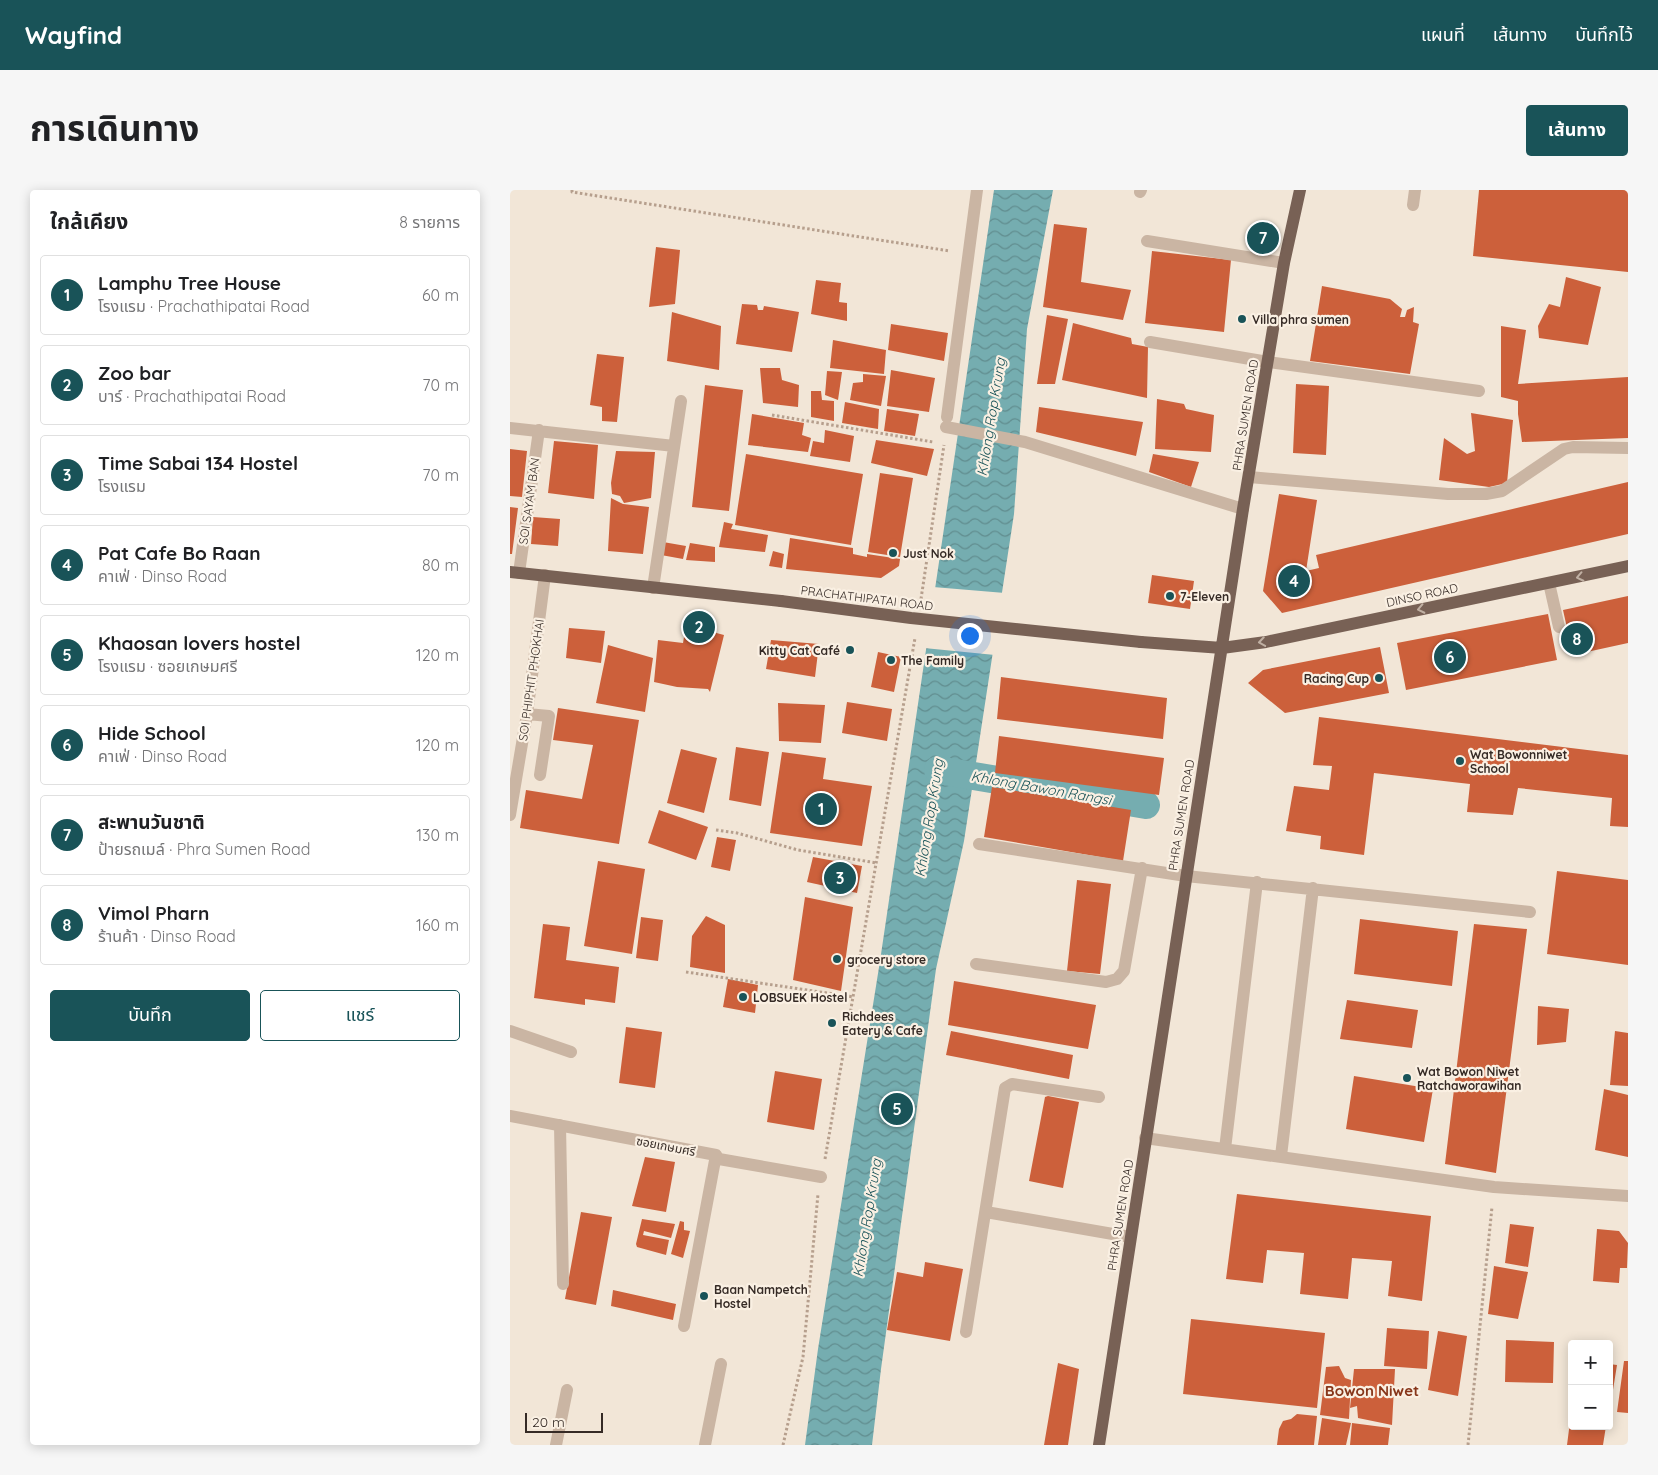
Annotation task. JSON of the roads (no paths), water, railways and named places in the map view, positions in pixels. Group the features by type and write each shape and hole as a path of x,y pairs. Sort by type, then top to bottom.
{"main road":[{"name":"PHRA SUMEN ROAD","path":"1098,1445 1243,509 1284,263 1300,190"},
{"name":"DINSO ROAD","path":"1222,648 1266,642 1628,566"},
{"name":"PRACHATHIPATAI ROAD","path":"514,572 781,601 911,618 1141,642 1222,648"}],"street":[{"path":"977,190 948,424 1025,442 1243,509"},
{"path":"1413,204 1415,190"},
{"path":"1147,241 1284,263"},
{"path":"1150,342 1268,362 1479,391"},
{"path":"653,588 681,401"},
{"path":"510,428 674,446"},
{"name":"SOI SAYAM BAN","path":"514,572 538,430"},
{"path":"1249,477 1448,494 1486,494 1502,491 1564,450 1573,447 1628,448"},
{"name":"SOI PHIPHIT PHOKHAI","path":"510,815 527,714 545,575"},
{"path":"1549,583 1559,627"},
{"path":"527,714 549,716 540,775"},
{"path":"979,844 1186,876 1530,912"},
{"path":"976,964 1106,982 1117,979 1124,971 1142,868"},
{"path":"1225,1149 1257,882"},
{"path":"1281,1156 1313,888"},
{"path":"510,1032 571,1052"},
{"path":"966,1332 1005,1088 1008,1084 1012,1084 1100,1097"},
{"name":"ซอยเกษมศรี","path":"510,1116 821,1177"},
{"path":"560,1125 563,1284"},
{"path":"1145,1138 1494,1187 1628,1196"},
{"path":"684,1326 716,1156"},
{"path":"986,1212 1130,1237"},
{"path":"705,1445 721,1364"},
{"path":"556,1445 567,1390"}],"water":[{"name":"Khlong Rop Krung","path":"994,190 1053,190 1027,329 1014,514 964,841 936,969 872,1445 805,1445 818,1349 880,961"}],"waterway":[{"name":"Khlong Bawon Rangsi","path":"938,770 1146,805"}],"place":[{"name":"สะพานวันชาติ","path":"1263,238"},
{"name":"Villa phra sumen","path":"1242,319"},
{"name":"Just Nok","path":"893,553"},
{"name":"Pat Cafe Bo Raan","path":"1294,581"},
{"name":"7-Eleven","path":"1170,596"},
{"name":"Zoo bar","path":"699,627"},
{"name":"Vimol Pharn","path":"1577,639"},
{"name":"Kitty Cat Café","path":"850,650"},
{"name":"Hide School","path":"1450,657"},
{"name":"The Family","path":"891,660"},
{"name":"Racing Cup","path":"1379,678"},
{"name":"Wat Bowonniwet School","path":"1460,761"},
{"name":"Lamphu Tree House","path":"821,809"},
{"name":"Time Sabai 134 Hostel","path":"840,878"},
{"name":"grocery store","path":"837,959"},
{"name":"LOBSUEK Hostel","path":"743,997"},
{"name":"Richdees Eatery & Cafe","path":"832,1023"},
{"name":"Wat Bowon Niwet Ratchaworawihan","path":"1407,1078"},
{"name":"Khaosan lovers hostel","path":"897,1109"},
{"name":"Baan Nampetch Hostel","path":"704,1296"}],"district":[{"name":"Bowon Niwet","path":"1372,1390"}]}
